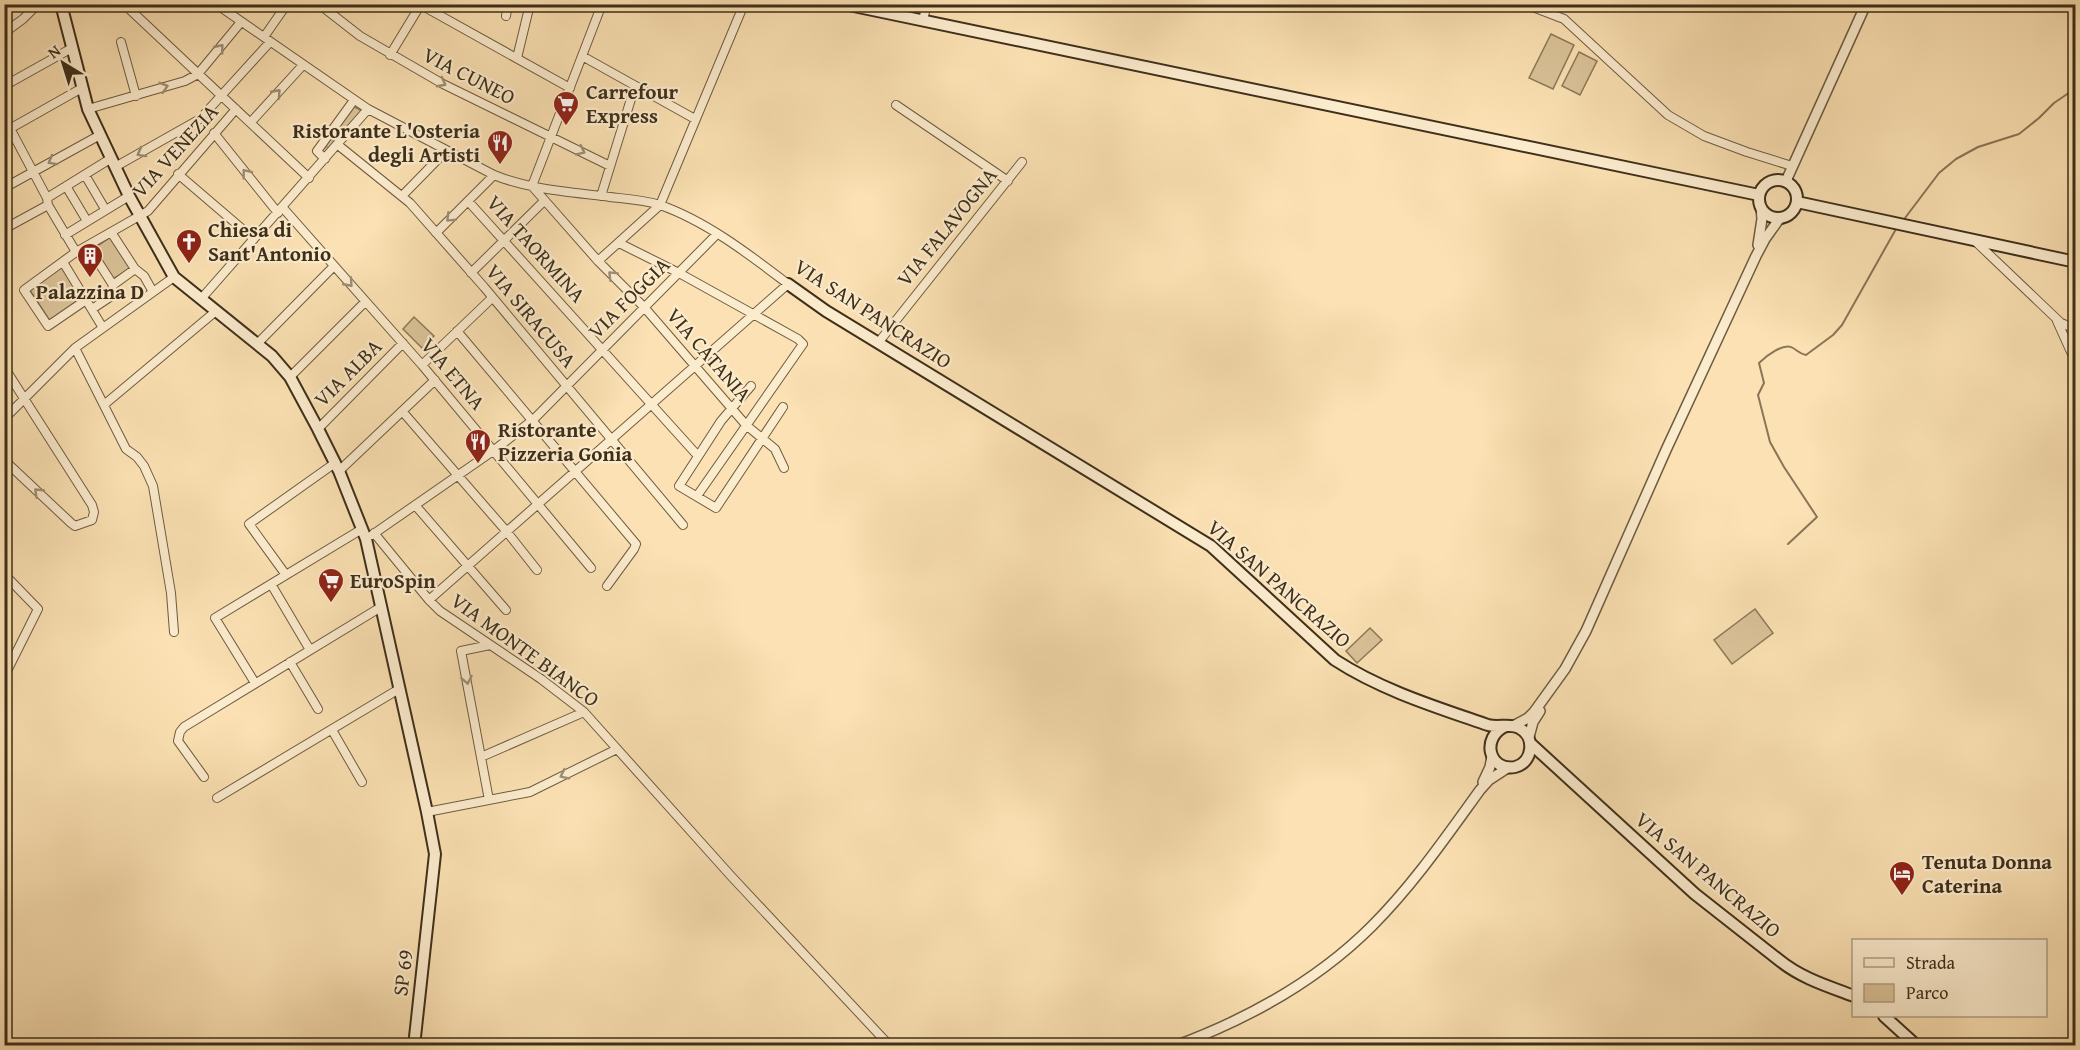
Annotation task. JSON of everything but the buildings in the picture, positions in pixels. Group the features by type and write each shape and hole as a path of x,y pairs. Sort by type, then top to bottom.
{"main road":[{"path":"61,4 88,109 139,216 174,277"},
{"path":"844,4 1759,195"},
{"path":"1786,181 1796,192 1797,202 1791,213 1780,218 1769,216 1761,207 1759,195 1769,182 1786,181"},
{"path":"1797,202 2076,262"},
{"name":"SP 69","path":"174,277 272,356 290,377 337,467 365,530 435,854 414,1046"},
{"name":"VIA SAN PANCRAZIO","path":"788,284 826,311 1211,546 1335,660 1355,673 1383,686 1491,726 1509,726"},
{"path":"1479,721 1491,752 1499,764 1509,767 1520,765 1528,758 1542,758 1552,762"},
{"path":"1491,752 1492,738 1495,733 1509,726 1519,728 1530,740 1528,758"},
{"name":"VIA SAN PANCRAZIO","path":"1530,740 1599,808 1695,894 1785,965 1818,983 1852,995"},
{"path":"1885,1017 1917,1046"}],"street":[{"path":"4,33 38,4"},
{"path":"124,4 309,178"},
{"name":"VIA SAN PANCRAZIO","path":"216,4 368,109 494,175 514,183 660,205 749,253 788,284"},
{"path":"4,229 85,175 188,127 200,119 222,96 267,39 287,4"},
{"name":"VIA CUNEO","path":"319,4 360,36 390,55 443,84 610,166"},
{"path":"506,16 508,4"},
{"path":"518,58 530,4"},
{"path":"532,186 602,4"},
{"path":"598,261 660,205 744,4"},
{"path":"923,20 927,4"},
{"path":"1525,4 1564,19 1668,115 1704,136 1792,166"},
{"path":"1786,181 1866,4"},
{"path":"390,55 421,5 570,88"},
{"path":"88,109 184,81 198,74 241,22"},
{"path":"121,42 136,96"},
{"path":"4,86 72,48"},
{"path":"582,56 695,119"},
{"path":"251,122 303,65"},
{"path":"601,196 635,86"},
{"path":"8,130 82,88"},
{"path":"325,159 317,151 354,100"},
{"path":"896,105 1008,181"},
{"name":"VIA VENEZIA","path":"86,300 48,326 24,290 76,252 148,211 236,109"},
{"path":"201,299 368,109"},
{"path":"4,117 8,130 76,252"},
{"name":"VIA ETNA","path":"214,134 280,211 334,266 403,343 591,568"},
{"path":"4,188 100,135"},
{"name":"VIA SIRACUSA","path":"338,145 410,203 683,525"},
{"path":"402,196 446,151"},
{"name":"VIA FALAVOGNA","path":"878,343 1023,162"},
{"path":"178,174 254,239"},
{"path":"85,175 105,209"},
{"path":"436,233 494,175"},
{"path":"66,186 87,221"},
{"name":"VIA CATANIA","path":"532,186 598,261 644,307 733,410 761,439 775,449 784,468"},
{"path":"65,235 129,196"},
{"name":"VIA TAORMINA","path":"468,201 698,456"},
{"path":"471,273 544,201"},
{"path":"1756,256 1761,228 1761,207"},
{"path":"1509,726 1528,718 1546,696 1586,631 1756,256 1780,218"},
{"path":"111,232 135,269 144,276 153,292"},
{"name":"VIA FOGGIA","path":"255,683 215,618 365,530 415,505 493,451 533,420 717,234"},
{"path":"1975,241 2061,323 2076,329"},
{"path":"619,243 798,339 802,344 697,496"},
{"path":"88,246 113,285"},
{"path":"63,262 103,328"},
{"path":"256,344 334,266"},
{"path":"92,309 110,297 113,285 135,269"},
{"path":"4,419 75,348 174,277"},
{"path":"429,600 788,284"},
{"path":"422,365 492,298"},
{"path":"290,377 365,302"},
{"path":"105,404 216,311"},
{"path":"2056,318 2076,363"},
{"path":"457,331 636,544 607,586"},
{"name":"VIA ALBA","path":"318,429 403,343"},
{"path":"75,348 126,449 144,466 153,486 171,593 174,632"},
{"path":"4,367 86,496 94,512 92,520 75,526 4,460"},
{"path":"286,575 249,524 337,467 435,380"},
{"path":"751,386 733,410 721,421 678,486 716,508 783,407"},
{"path":"402,411 537,570"},
{"path":"415,505 506,610"},
{"name":"VIA MONTE BIANCO","path":"365,530 429,600 490,645 542,679 584,712 739,884 890,1046"},
{"path":"4,574 39,609 4,677"},
{"path":"270,584 310,650"},
{"path":"204,777 178,741 184,727 381,607"},
{"path":"489,800 461,651 490,645"},
{"path":"290,662 318,709"},
{"path":"217,798 399,689"},
{"path":"1530,740 1533,722 1544,706 1546,696"},
{"path":"481,757 584,712"},
{"path":"332,730 362,782"},
{"path":"427,812 530,792 617,750"},
{"path":"1479,790 1490,767 1491,752"},
{"path":"1175,1046 1245,1016 1289,992 1330,963 1371,927 1405,890 1479,790 1489,780 1509,767"}],"green space":[{"path":"1551,34 1574,45 1553,89 1529,78"},
{"path":"1579,52 1597,61 1580,95 1562,86"},
{"path":"353,106 362,111 324,154 321,150"},
{"path":"111,237 131,268 113,279 93,249"},
{"path":"61,266 83,300 50,321 29,289"},
{"path":"414,317 434,336 422,348 403,329"},
{"path":"1755,609 1773,633 1732,664 1714,640"},
{"path":"1370,628 1382,640 1357,663 1346,651"}],"waterway":[{"path":"1905,218 1939,173 1956,159 1978,147 2019,134 2054,103 2076,88"},
{"path":"1788,544 1817,517 1770,442 1758,395 1764,383 1759,363 1770,354 1785,347 1793,348 1806,355 1833,335 1842,325 1896,229"}],"place":[{"name":"Carrefour Express","path":"566,127"},
{"name":"Ristorante L'Osteria degli Artisti","path":"500,166"},
{"name":"Chiesa di Sant'Antonio","path":"189,265"},
{"name":"Palazzina D","path":"90,279"},
{"name":"Ristorante Pizzeria Gonia","path":"478,465"},
{"name":"EuroSpin","path":"331,604"},
{"name":"Tenuta Donna Caterina","path":"1902,897"}]}
